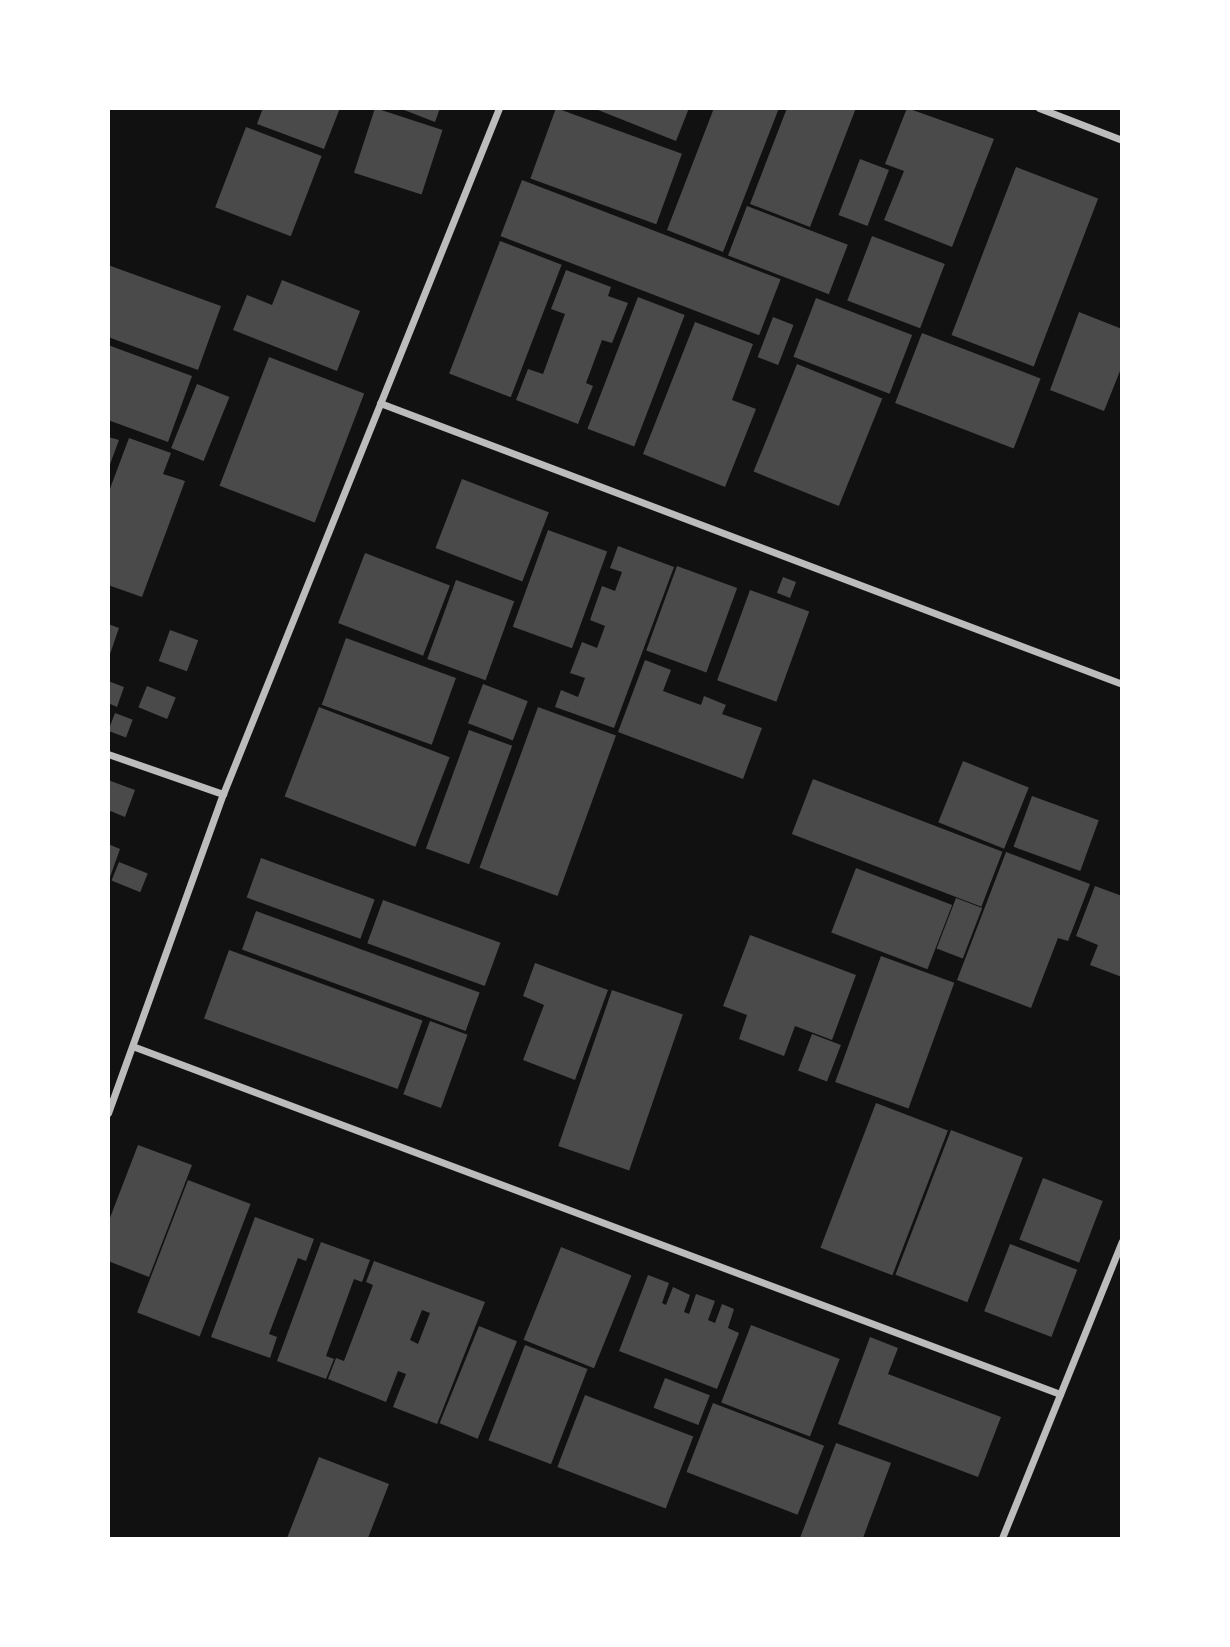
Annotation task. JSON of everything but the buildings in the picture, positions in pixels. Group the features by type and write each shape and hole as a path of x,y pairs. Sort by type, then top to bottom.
{"street":[{"path":"108,1113 135,1047 223,794 499,108"},
{"path":"1040,108 1122,140"},
{"path":"380,403 1122,684"},
{"path":"108,754 223,794"},
{"path":"135,1047 1060,1394"},
{"path":"1002,1538 1122,1241"}]}
